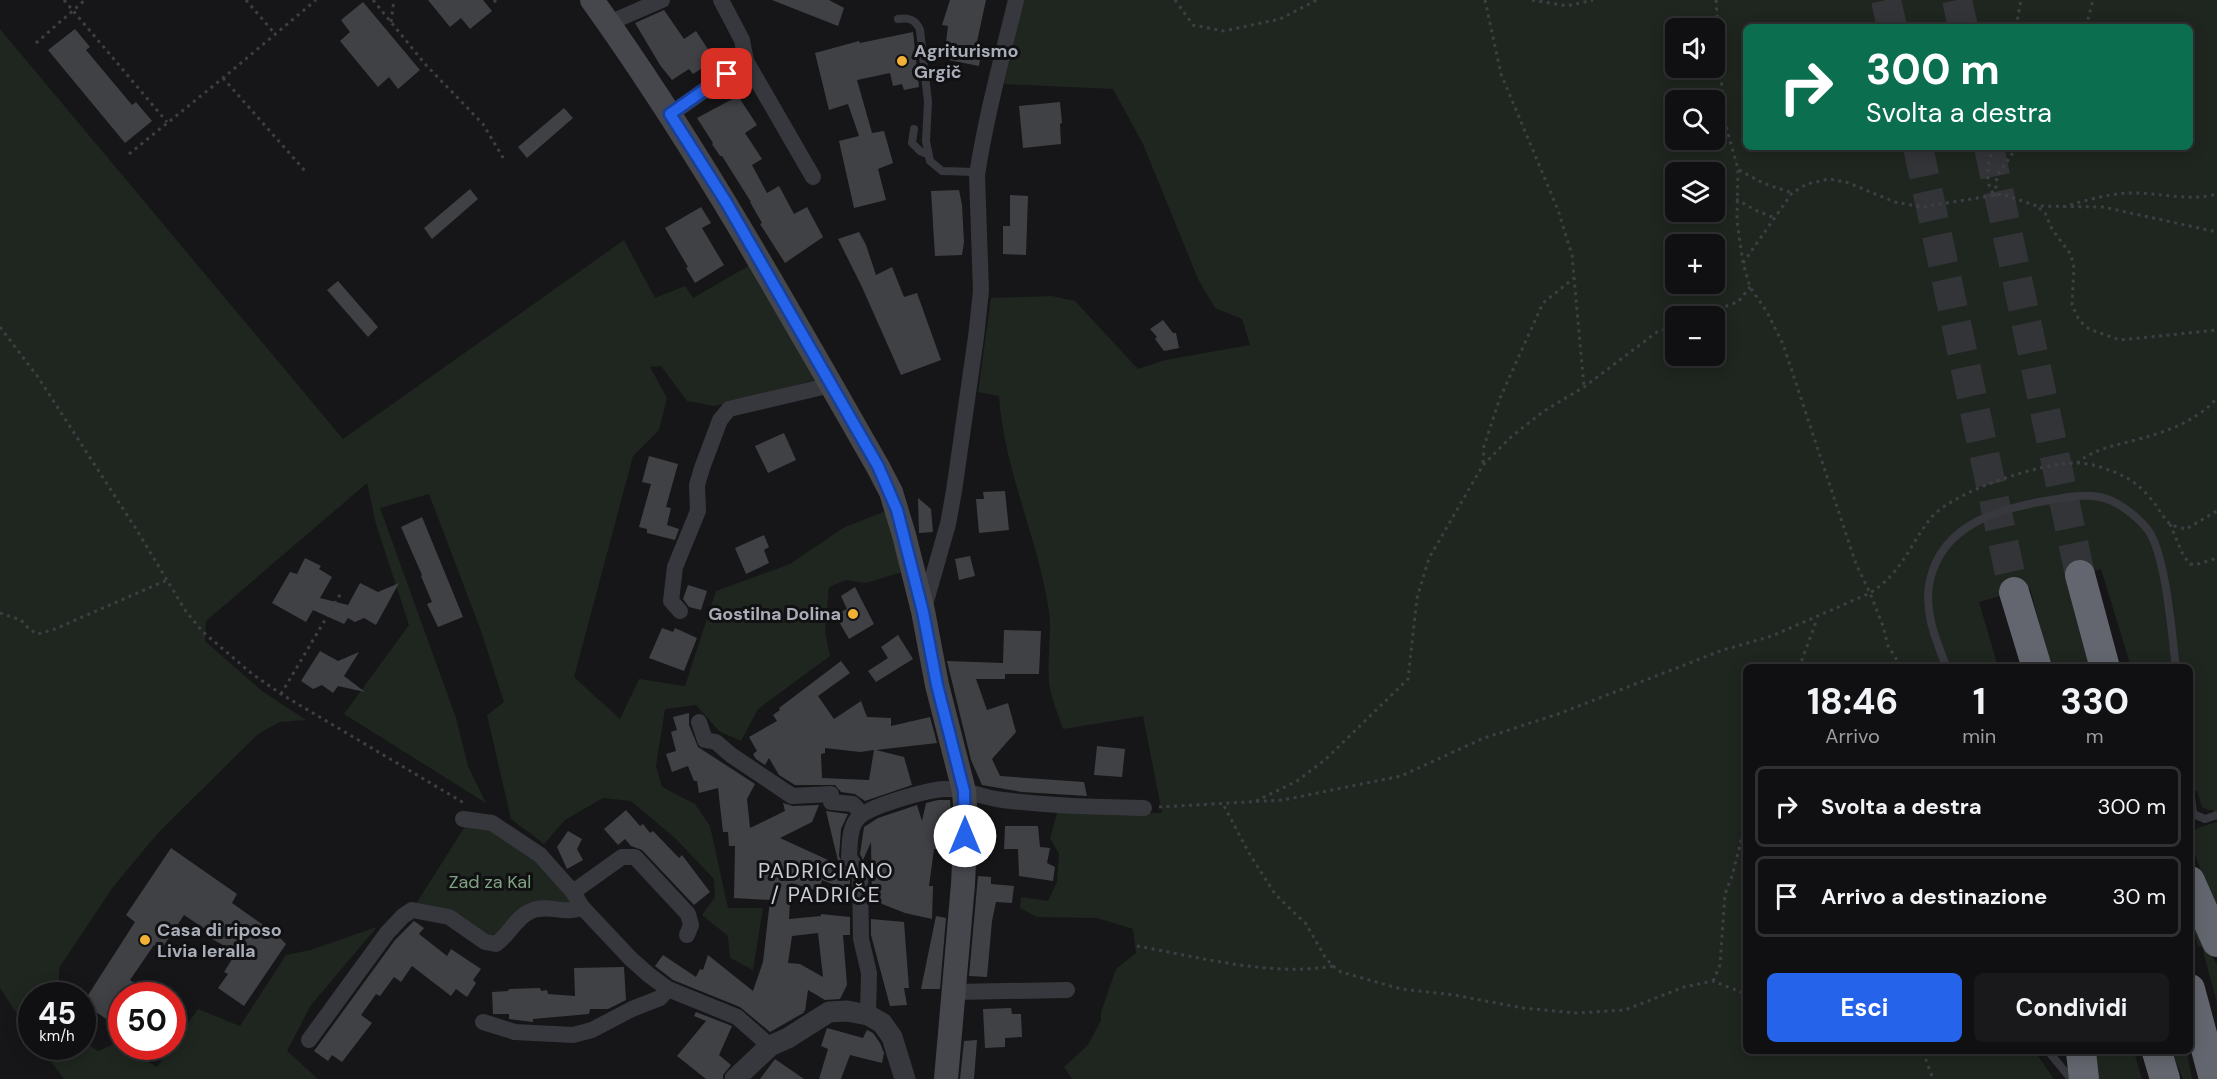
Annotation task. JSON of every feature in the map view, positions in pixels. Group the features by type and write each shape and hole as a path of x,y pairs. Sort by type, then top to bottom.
{"highway":[{"path":"2104,664 2082,583 2116,664"},
{"path":"2024,664 2016,600 2036,664"},
{"path":"2193,888 2217,942"},
{"path":"2193,1000 2214,1079"},
{"path":"2081,1054 2084,1079"},
{"path":"2158,1054 2165,1079"}],"main road":[{"path":"592,0 670,114 726,202 891,492 923,612 937,685 964,791 965,850 946,1079"}],"street":[{"path":"609,23 663,0"},
{"path":"721,0 742,40 746,61 813,177"},
{"path":"923,612 950,513 968,404 981,291 977,172 985,124 1016,0"},
{"path":"670,114 746,61"},
{"path":"680,611 671,601 675,567 698,511 697,485 720,420 729,409 831,385"},
{"path":"699,722 705,740 716,742 730,755 782,792 792,796 831,795 831,802 853,804 862,814"},
{"path":"868,1015 869,973 861,939 860,874 849,857 852,830 856,820 862,814 873,808 920,794 946,789 999,800 1144,808"},
{"path":"463,819 492,823 540,855 573,892 582,907 631,959 668,989 737,1017 770,1046"},
{"path":"573,892 622,857 635,857 688,914 691,925 687,935"},
{"path":"309,1040 387,933 412,910 449,917 484,942 496,944 522,916 532,910 547,908 575,912 582,907"},
{"path":"483,1022 515,1032 573,1035 592,1030 632,1009 660,998 668,989"},
{"path":"954,992 1067,990"},
{"path":"735,1079 770,1046 788,1038 829,1012 847,1011 868,1015 882,1023 892,1037 905,1079"}],"lane":[{"path":"898,19 917,23 920,30 928,102 927,154 930,161 942,171 977,172"},
{"path":"914,129 912,143 927,154"},
{"path":"1945,664 1931,626 1929,601 1930,580 1949,544 1961,531 1978,520 2006,509 2079,495 2102,497 2133,516 2148,531 2158,549 2175,664"},
{"path":"2193,814 2205,819 2217,815"},
{"path":"2050,1054 2064,1073 2072,1079"}],"path":[{"path":"64,0 167,123"},
{"path":"36,43 85,0"},
{"path":"246,0 275,34"},
{"path":"129,153 316,0"},
{"path":"374,0 425,64 483,124 505,161"},
{"path":"391,22 394,0"},
{"path":"494,0 498,4"},
{"path":"1175,0 1193,25 1224,31 1280,20 1317,0"},
{"path":"1485,0 1501,74 1558,210 1572,255 1584,387"},
{"path":"1532,0 1567,6 1593,0"},
{"path":"1716,0 1725,119 1738,170 1736,199 1738,237 1743,263 1750,287 1767,312 1783,345 1856,564 1870,593 1888,646 1899,664"},
{"path":"2017,24 2021,0"},
{"path":"2087,24 2092,0"},
{"path":"223,78 306,172"},
{"path":"1991,150 1987,183 1995,196"},
{"path":"1995,196 1997,176 2015,150"},
{"path":"1738,170 1792,194"},
{"path":"1743,263 1792,194 1807,184 1829,179 1846,182 1895,202 1922,207 2002,194 2037,207 2045,213 2052,229 2071,255 2074,268 2072,305 2079,320 2090,329 2120,339 2217,330"},
{"path":"2059,208 2098,197 2128,193 2200,199 2217,194"},
{"path":"1736,199 1775,218"},
{"path":"2037,207 2103,207 2217,232"},
{"path":"1483,465 1484,446 1500,398 1543,303 1574,278"},
{"path":"1725,306 1738,302 1750,287"},
{"path":"0,327 38,377 185,610 202,631 251,673 281,694 424,778 492,823"},
{"path":"1254,802 1298,781 1326,759 1408,679 1417,598 1429,558 1483,465 1510,437 1544,411 1584,387 1657,332 1665,329"},
{"path":"2077,463 2090,452 2107,446 2168,431 2209,408 2217,398"},
{"path":"2169,524 2183,555 2190,564 2195,565 2217,558"},
{"path":"0,613 21,620 30,630 38,634 55,629 167,580"},
{"path":"281,694 341,593"},
{"path":"1144,808 1283,800 1401,776 1484,738 1558,714 1723,650 1772,636 1870,593"},
{"path":"1801,664 1817,617"},
{"path":"1223,804 1249,853 1275,894 1306,924 1325,957 1341,972 1401,989 1454,995 1523,1008 1576,1013 1625,1010 1684,987 1713,981 1743,993"},
{"path":"1713,981 1720,965 1725,894 1743,834"},
{"path":"1137,946 1275,968 1305,969 1333,966"},
{"path":"1924,1054 1933,1079"}],"green space":[{"path":"1023,0 2217,0 2217,822 2213,810 2202,807 2197,791 2193,792 2193,664 2130,664 2101,569 2069,578 2092,664 2050,664 2030,588 1979,602 1997,664 1743,664 1743,1054 2036,1054 2054,1079 1072,1079 1064,1067 1088,1045 1101,1020 1101,1012 1116,969 1136,953 1133,929 1097,918 1037,917 1020,908 1021,897 1048,901 1057,882 1059,854 1050,838 1057,813 1162,813 1143,716 1063,729 1054,705 1049,680 1050,628 1044,584 1007,451 999,396 978,392 991,298 1052,296 1075,301 1138,369 1165,360 1250,345 1242,319 1215,308 1198,279 1143,144 1113,89 1004,84"},
{"path":"0,29 343,439 624,240 655,298 685,286 693,298 750,265 814,380 715,406 687,401 661,366 650,367 667,398 659,430 633,456 574,677 620,719 639,679 685,686 716,591 790,564 843,528 888,510 902,572 866,583 846,580 829,587 825,632 830,656 758,709 741,741 719,731 696,705 665,709 656,766 662,787 695,804 710,826 728,908 763,908 753,970 730,958 728,936 702,915 715,897 714,879 675,838 631,801 603,798 565,820 544,844 511,819 487,715 504,702 481,631 429,494 380,508 456,718 468,766 486,803 344,714 409,625 376,524 367,483 206,621 205,641 262,691 306,720 280,722 258,734 158,833 113,887 59,968 59,982 18,982 18,1015 0,988"},
{"name":"Zad za Kal","path":"469,820 540,855 582,907 547,908 496,944 412,910"},
{"path":"2217,822 2217,914 2193,849 2193,831"},
{"path":"377,927 311,1005 287,1051 318,1079 64,1079 50,1060 96,1060 96,1050 108,1047 108,1060 145,1060 157,1067 162,1060 186,1060 186,1026 198,1009 240,1026 286,955 310,950"},
{"path":"2197,930 2217,965 2217,1003 2202,947 2198,946 2194,931"},
{"path":"2093,1054 2135,1054 2142,1079 2097,1079"},
{"path":"2173,1054 2187,1054 2192,1079 2183,1079"}],"building":[{"path":"428,0 483,0 492,11 470,29 461,18 450,27"},
{"path":"772,0 829,0 844,8 838,26"},
{"path":"950,0 986,0 976,46 982,47 979,66 944,59 948,26 942,25"},
{"path":"363,2 420,70 398,89 389,77 378,87 340,41 350,32 341,20"},
{"path":"664,10 684,39 696,31 715,60 693,74 689,69 672,80 660,65 635,23"},
{"path":"75,29 90,47 86,50 132,105 136,102 152,121 125,143 48,50"},
{"path":"913,32 919,87 904,90 902,84 893,86 890,73 857,80 872,133 884,131 893,163 878,169 886,200 854,208 839,141 859,136 848,104 829,110 815,53 859,41 860,43"},
{"path":"738,96 757,125 745,133 762,159 752,165 767,193 779,186 794,214 807,207 823,237 785,263 760,224 762,223 751,202 697,118"},
{"path":"1060,102 1061,144 1023,148 1019,106"},
{"path":"564,108 573,118 527,158 518,147"},
{"path":"470,189 478,199 432,239 424,228"},
{"path":"959,190 964,242 962,255 935,256 931,191"},
{"path":"1010,195 1028,196 1026,255 1003,254 1003,226 1010,226"},
{"path":"701,207 711,223 702,228 724,265 695,283 665,228"},
{"path":"859,232 876,275 892,267 904,297 917,293 941,360 901,375 838,239"},
{"path":"338,281 378,327 368,337 327,290"},
{"path":"1163,320 1173,333 1176,333 1179,348 1164,351 1155,339 1157,337 1150,329"},
{"path":"784,433 796,460 768,473 755,446"},
{"path":"649,456 678,464 666,507 671,508 667,525 679,529 675,540 647,533 647,529 639,527 651,484 642,482"},
{"path":"1005,491 1009,530 979,533 976,499 984,499 983,492"},
{"path":"918,498 931,509 933,532 919,533"},
{"path":"422,517 463,617 438,627 427,604 432,602 401,527"},
{"path":"764,535 769,547 764,550 769,563 746,574 735,548"},
{"path":"970,556 975,576 959,580 955,559"},
{"path":"305,558 321,566 319,569 332,577 320,598 348,605 360,583 378,592 399,583 376,625 364,618 355,622 348,618 344,624 313,610 306,622 272,603 290,572 297,574"},
{"path":"688,585 707,591 701,610 689,607 683,599"},
{"name":"Gostilna Dolina","path":"855,587 874,624 849,639 835,615 847,609 841,596"},
{"path":"662,628 673,632 675,628 697,638 684,671 649,658"},
{"path":"1004,630 1041,631 1039,674 1005,674 1005,679 976,679 987,710 1008,703 1016,732 992,759 1000,776 1084,782 1087,796 1022,792 982,785 971,760 947,661 1003,663"},
{"path":"898,635 913,659 876,682 868,671 888,658 881,647"},
{"path":"320,651 338,661 359,652 344,676 365,692 338,686 333,693 322,685 313,689 301,681"},
{"path":"841,661 850,673 818,696 834,719 861,701 867,717 891,718 891,726 930,717 937,743 876,750 904,757 912,785 865,801 855,794 841,792 835,785 795,785 779,775 769,758 765,765 756,759 753,754 757,751 749,737 777,721 773,715 780,710 779,708","holes":["825,748 860,752 874,750 869,780 822,778 821,754 825,753"]},
{"path":"689,713 689,725 698,747 755,784 747,799 750,828 785,811 783,803 793,806 819,805 812,822 780,838 839,865 826,811 848,814 841,829 839,856 850,877 850,890 847,897 845,889 822,880 819,891 791,883 789,919 821,916 821,914 850,917 850,935 843,935 847,985 840,999 825,1000 808,990 805,1011 802,1012 805,1012 770,1032 740,1007 673,980 655,966 663,955 696,977 700,969 703,970 708,955 753,991 763,962 770,900 734,898 735,846 729,846 728,832 723,832 718,788 699,793 697,781 694,781 688,766 672,772 666,754 676,751 671,732 677,730 673,717","holes":["818,933 823,977 800,964 788,963 792,936"]},
{"path":"1097,746 1125,749 1122,777 1094,775"},
{"path":"950,800 952,821 948,850 934,849 929,886 933,886 932,919 905,913 872,900 871,842 863,860 860,854 864,827 878,818 917,805 922,821 926,803"},
{"path":"626,810 640,826 643,824 650,833 653,831 679,858 682,855 710,892 694,905 642,850 631,846 625,839 618,845 604,829"},
{"path":"1005,826 1038,826 1040,847 1050,848 1047,863 1055,867 1053,881 1019,876 1018,849 1004,849"},
{"path":"568,831 582,839 577,849 583,860 567,869 557,847"},
{"name":"Casa di riposo Livia Ieralla","path":"171,848 237,894 232,903 276,934 286,944 244,1006 218,988 228,974 224,972 236,953 209,937 211,933 184,915 161,950 154,945 130,980 133,982 108,982 108,1020 96,1012 96,983 135,922 126,915"},
{"path":"978,876 991,877 991,884 1014,886 1012,903 996,902 987,977 969,976"},
{"path":"936,916 946,918 940,989 921,989"},
{"path":"871,919 904,922 909,988 904,988 907,1005 890,1006 871,935"},
{"path":"414,921 424,928 419,934 447,956 451,949 481,969 473,980 476,983 467,997 456,989 451,996 412,966 401,982 394,977 380,996 376,994 361,1015 372,1023 342,1062 332,1055 328,1061 314,1051 395,940"},
{"path":"624,967 626,1000 608,1009 590,1009 589,1014 533,1019 533,1022 509,1019 509,1014 493,1014 492,992 540,988 541,991 547,990 548,994 575,996 574,968"},
{"path":"1011,1008 1012,1014 1021,1014 1022,1037 1005,1038 1005,1047 985,1048 983,1009"},
{"path":"696,1012 732,1026 719,1055 731,1065 723,1075 723,1079 706,1079 677,1056 706,1021 694,1016"},
{"path":"827,1028 863,1038 867,1030 873,1033 884,1053 882,1063 850,1055 841,1079 819,1079 828,1049 821,1046"},
{"path":"977,1040 974,1079 960,1079 964,1041"},
{"path":"775,1059 804,1079 760,1079"}],"tunnel":[{"path":"1886,0 1891,24"},
{"path":"1957,0 1962,24"},
{"path":"1919,150 2014,592"},
{"path":"1990,150 2080,575"}],"place":[{"name":"Agriturismo Grgič","path":"902,61"},
{"name":"Gostilna Dolina","path":"853,614"},
{"name":"Casa di riposo Livia Ieralla","path":"145,940"}],"district":[{"name":"PADRICIANO / PADRIČE","path":"826,883"}],"route":[{"path":"727,74 670,114 726,202 891,492 923,612 937,685 964,791 965,836"}]}
